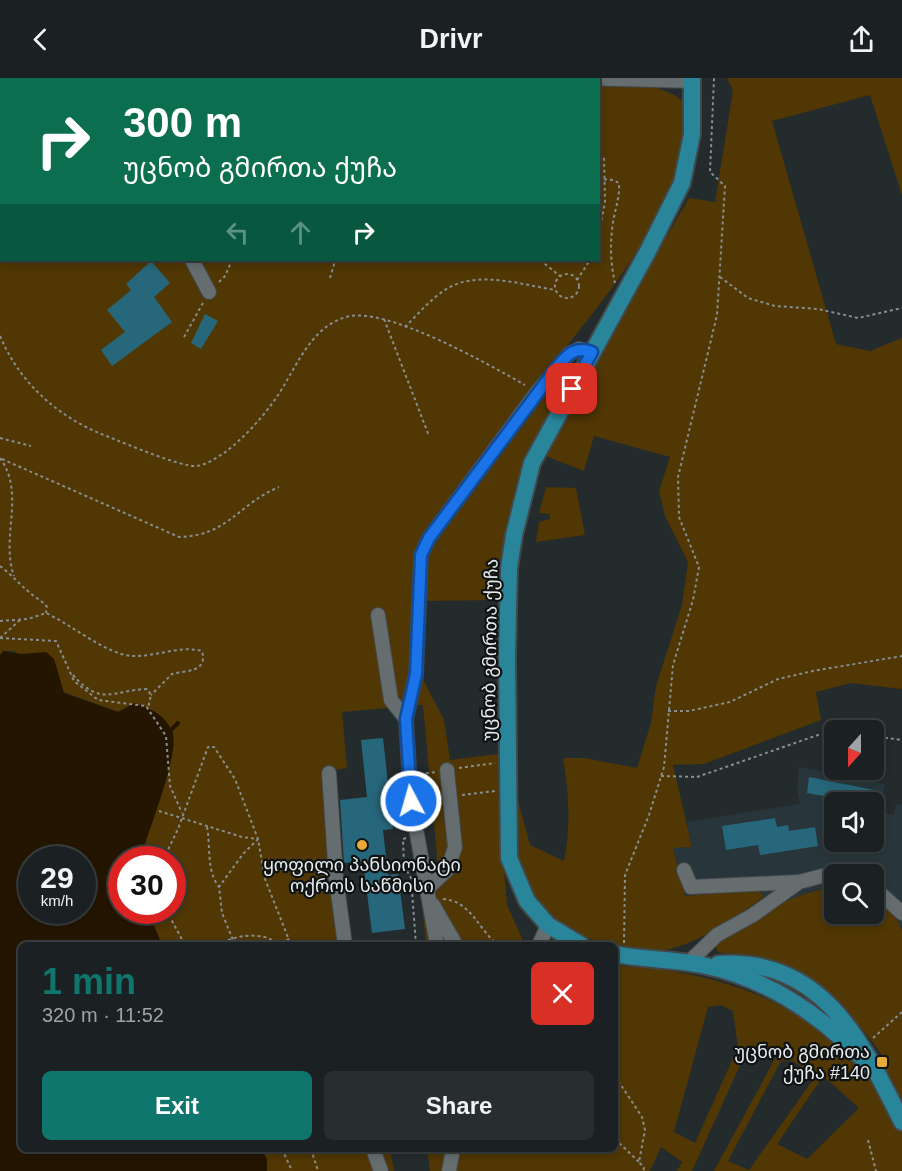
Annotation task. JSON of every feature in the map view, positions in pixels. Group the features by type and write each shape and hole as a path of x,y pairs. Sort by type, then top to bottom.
{"main road":[{"name":"უცნობ გმირთა ქუჩა","path":"576,942 548,925 526,901 509,858 507,828 508,568 532,463 682,183 692,134 692,80"},
{"path":"619,955 695,964 750,964 774,969 795,978 833,1009 864,1046 902,1122"},
{"path":"695,964 749,979 788,999 828,1026 879,1076"}],"street":[{"path":"600,78 692,80"},
{"path":"193,261 209,292"},
{"path":"436,942 411,801 406,719 416,674 421,555 429,538 537,392 569,354 579,349 592,352"},
{"path":"378,615 391,700 406,719"},
{"path":"428,894 448,869 455,847 447,770"},
{"path":"329,773 336,878 345,942"},
{"path":"684,870 691,887 799,882 824,876"},
{"path":"695,964 717,935 753,915 799,882"},
{"path":"428,894 454,942"},
{"path":"884,897 902,913"},
{"path":"540,942 548,925"},
{"path":"374,1152 381,1171"},
{"path":"449,1171 452,1152"}],"path":[{"path":"619,955 626,901 625,874 662,776 673,665 693,600 699,567 679,518 678,477 717,315 725,186 710,172 714,78"},
{"path":"600,228 605,202 604,155"},
{"path":"600,179 619,183 618,205 612,231 611,265 620,302"},
{"path":"330,278 334,265 332,261"},
{"path":"541,261 560,276"},
{"path":"405,327 450,287 468,281 487,280 555,290 563,298 570,298 578,291 577,281 589,261"},
{"path":"555,290 555,283 560,276 569,274 577,281"},
{"path":"720,277 748,298 775,306 818,309 858,318 902,308"},
{"path":"0,336 9,356 54,409 90,430 195,466 213,460 235,445 258,420 320,331 347,316 384,319 405,327 469,354 537,392"},
{"path":"384,319 429,436"},
{"path":"0,438 31,446"},
{"path":"1,458 179,537 194,536 219,529 261,494 279,487"},
{"path":"1,458 13,485 8,560 14,576"},
{"path":"0,566 14,576 29,593 43,601 47,607 46,613"},
{"path":"0,621 20,620 46,613 66,622 110,651 132,656 196,649 203,653 199,668 189,673 172,674 152,695 148,708"},
{"path":"0,638 20,620"},
{"path":"0,638 56,641 75,681 98,700 134,702 148,708 166,736 170,786 182,814"},
{"path":"668,711 689,711 730,702 778,680 813,671 902,656"},
{"path":"71,673 79,682 107,696 143,689 147,689 152,695"},
{"path":"662,776 697,777 809,738 824,736"},
{"path":"884,738 902,740"},
{"path":"169,846 208,747 214,747 235,779 258,839 264,879 290,942"},
{"path":"159,811 242,837 258,839"},
{"path":"207,826 211,845 210,865 213,879 219,887 222,913 233,942"},
{"path":"219,887 243,854 258,839"},
{"path":"403,839 404,866 411,878 415,942"},
{"path":"428,894 452,900 466,907 494,942"},
{"path":"174,924 183,942"},
{"path":"223,942 230,938 256,935 276,942"},
{"path":"282,942 290,939"},
{"path":"864,1046 902,1012"},
{"path":"618,1081 642,1117 645,1130 639,1162"},
{"path":"868,1140 876,1171"},
{"path":"618,1142 639,1162 644,1168 643,1171"},
{"path":"283,1152 292,1171"},
{"path":"312,1152 318,1171"}],"shaded area":[{"path":"600,78 659,78 658,88 688,105 684,145 678,169 651,228 596,310 534,387 560,367 568,366 572,372 522,473 500,562 501,600 423,601 424,681 444,720 450,760 498,754 500,819 507,905 524,942 426,942 419,876 438,867 423,705 342,712 347,768 326,771 341,942 161,942 153,924 186,924 186,846 123,846 135,703 118,712 63,692 14,651 4,651 0,655 0,261 600,261"},
{"path":"727,78 902,78 902,195 870,95 772,121 836,344 870,351 902,338 902,689 851,683 816,692 821,720 704,764 673,765 692,847 673,848 685,896 758,890 764,896 744,912 702,937 675,948 646,950 627,948 618,946 618,942 600,942 573,931 543,909 532,894 526,883 519,856 515,827 514,786 530,845 564,861 568,835 568,810 563,758 585,758 637,768 651,723 656,686 682,605 688,562 665,516 659,491 670,457 594,436 584,471 540,454 689,198 715,202 733,91"},
{"path":"546,487 576,488 585,535 536,542 539,522 550,519 550,514 539,513"},
{"path":"3,651 21,654 46,652 54,659 64,693 118,712 135,703 147,708 167,722 173,734 174,744 167,776 144,846 108,846 108,924 153,924 161,942 18,942 18,1152 263,1152 267,1160 267,1171 0,1171 0,655"},
{"path":"799,767 824,772 824,780 865,780 885,784 884,792 824,792 824,852 884,852 884,814 894,815 896,804 902,805 902,930 890,907 884,903 884,864 824,864 824,888 774,907 758,890 685,896 673,848 692,847 687,822 800,804 797,790"},
{"path":"824,889 824,924 884,924 884,903 890,907 902,930 902,1103 885,1072 888,1064 876,1047 849,1014 819,986 801,974 763,957 717,952 716,945 740,926 771,908"},
{"path":"618,966 690,975 727,984 762,997 795,1014 826,1035 853,1061 895,1117 902,1134 902,1171 714,1171 778,1053 765,1045 747,1050 692,1171 677,1171 682,1162 661,1147 650,1171 430,1171 427,1152 618,1152","holes":["721,1005 733,1011 738,1047 695,1143 674,1132 708,1007","781,1061 793,1061 815,1077 749,1170 728,1161","823,1076 859,1108 807,1159 777,1144"]},
{"path":"263,1152 391,1152 394,1171 267,1171 267,1160"}],"building":[{"path":"151,261 170,283 154,297 172,322 112,366 101,350 125,332 107,310 131,290 126,284"},
{"path":"205,314 218,321 201,349 191,343"},
{"name":"ყოფილი პანსიონატი ოქროს საწმისი","path":"383,738 393,829 383,830 388,875 398,874 405,929 372,933 363,861 344,863 340,800 367,797 361,740"},
{"path":"809,777 874,790 873,792 824,792 824,796 807,793"},
{"path":"775,818 777,827 788,825 789,831 815,827 818,846 760,855 758,845 726,850 722,826"}],"waterway":[{"path":"168,733 178,723"}],"place":[{"name":"ყოფილი პანსიონატი ოქროს საწმისი","path":"362,845"},
{"name":"უცნობ გმირთა ქუჩა #140","path":"882,1062"}],"route":[{"path":"411,801 406,719 407,706 416,674 421,555 429,538 558,366 574,351 584,349 592,352 572,389"}]}
